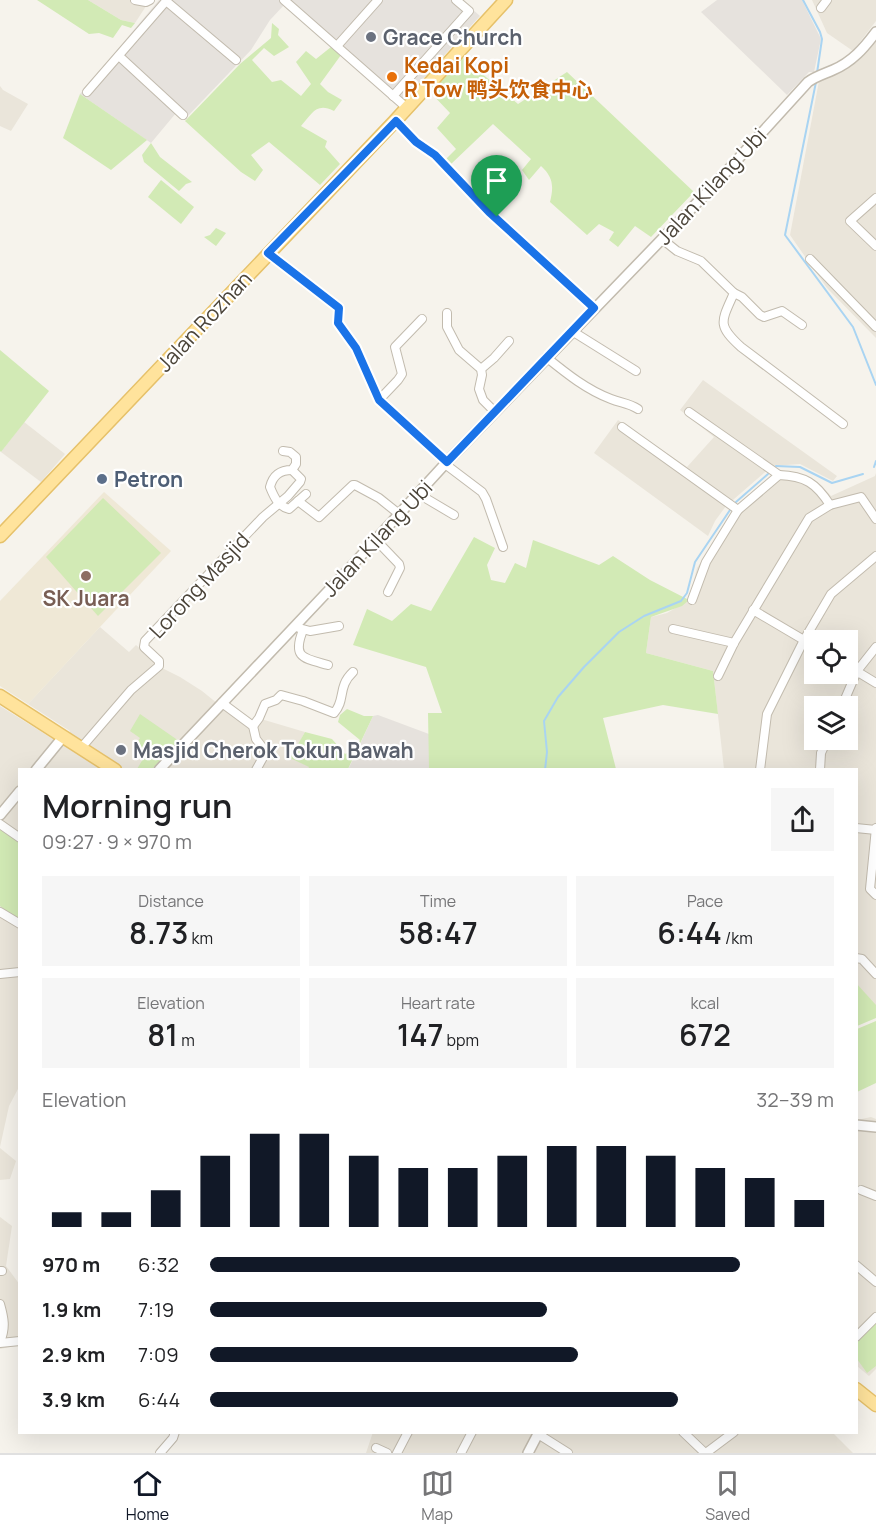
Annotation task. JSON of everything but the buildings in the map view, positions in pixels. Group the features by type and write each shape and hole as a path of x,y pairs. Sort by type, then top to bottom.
{"main road":[{"name":"Jalan Rozhan","path":"0,536 396,121 506,0"},
{"path":"0,696 112,768"},
{"path":"858,1391 876,1405"},
{"path":"858,1402 876,1416"}],"street":[{"path":"135,0 146,2 150,0"},
{"path":"87,92 166,0 236,60"},
{"path":"284,0 407,108"},
{"path":"337,46 378,0"},
{"path":"393,96 469,11 456,0"},
{"path":"821,8 827,0"},
{"name":"Jalan Kilang Ubi","path":"161,768 222,703 299,628 446,463 662,239 807,82 817,75 848,62 864,48 876,32"},
{"path":"119,56 183,115"},
{"path":"396,121 416,142 435,155 489,212 594,308"},
{"path":"876,198 850,221 876,246"},
{"path":"662,239 677,251 700,261 760,315 764,317 782,311 802,325"},
{"path":"268,253 339,308 338,323 356,348 379,400 446,463 482,492 502,547"},
{"path":"810,259 876,327"},
{"path":"734,294 723,320 723,328 727,334 843,424"},
{"path":"447,314 447,327 459,350 481,369 479,389 483,400 495,412"},
{"path":"379,400 402,374 395,347 422,319"},
{"path":"573,332 636,371"},
{"path":"481,369 509,340"},
{"path":"546,357 577,382 638,409"},
{"path":"689,412 779,475 802,478 812,483 830,506"},
{"path":"622,427 738,510"},
{"path":"283,451 290,452 297,459 292,470 279,472 270,484 278,503 289,509 306,494"},
{"path":"278,503 300,482 301,479 292,470"},
{"path":"692,600 706,562 738,510 779,475"},
{"path":"298,501 319,517 355,485 379,498 399,514"},
{"path":"420,491 427,499 454,515"},
{"path":"718,676 753,610 809,518 830,506 861,497 876,519"},
{"name":"Lorong Masjid","path":"81,748 131,690 159,666 159,661 144,647 145,641 278,503"},
{"path":"375,540 399,564 400,568 388,592"},
{"path":"810,630 831,594 876,556"},
{"path":"753,610 804,640 767,714 760,768"},
{"path":"328,664 304,656 298,650 299,628 310,631 339,626"},
{"path":"673,629 734,643"},
{"path":"858,670 876,646"},
{"path":"253,726 265,704 276,700 281,695 334,713 339,708 342,687 353,672"},
{"path":"858,672 876,683"},
{"path":"222,703 253,726 256,739 266,752 257,768"},
{"path":"38,768 63,737"},
{"path":"819,768 823,750"},
{"path":"0,815 18,792"},
{"path":"0,824 18,837"},
{"path":"858,828 876,830 870,889 876,896"},
{"path":"0,912 18,923"},
{"path":"858,958 862,959 876,974"},
{"path":"0,974 18,972"},
{"path":"858,1125 876,1127"},
{"path":"861,1190 876,1197"},
{"path":"858,1267 876,1282"},
{"path":"0,1304 5,1324 0,1342 18,1341"},
{"path":"858,1335 876,1317"},
{"path":"160,1453 174,1434"},
{"path":"397,1453 407,1434"},
{"path":"461,1453 471,1434"},
{"path":"528,1453 538,1434"},
{"path":"540,1434 568,1453"},
{"path":"685,1434 705,1453 731,1434"},
{"path":"376,1448 387,1453"}],"shaded area":[{"path":"88,0 150,0 135,23 121,20"},
{"path":"159,0 462,0 480,16 399,105 285,4 270,20 251,50 184,120 176,113 151,143 80,94"},
{"path":"717,0 802,0 821,39 814,72 809,72 787,95 701,12"},
{"path":"812,0 876,0 876,21 853,51 827,33"},
{"path":"876,38 876,338 827,288 790,235 819,81 833,76 860,59"},
{"path":"0,86 28,104 11,131 0,126"},
{"path":"703,380 837,476 833,481 800,464 772,466 726,506 708,536 594,453 618,420 687,467 714,437 680,410"},
{"path":"24,422 65,454 41,482 1,452"},
{"path":"780,470 808,476 831,496 875,476 876,473 876,1008 858,988 858,768 724,768 713,671 646,653 651,617 667,613 689,600 697,568 741,501"},
{"name":"SK Juara","path":"104,492 171,551 28,704 0,686 0,601"},
{"path":"100,627 129,652 136,645 162,668 202,691 249,729 261,719 305,732 291,758 310,767 18,768 18,1089 9,1106 0,1147 0,706 61,744 70,731 28,704"},
{"path":"378,715 429,734 429,768 349,768 373,716"},
{"path":"871,1117 876,1119 876,1369 869,1376 858,1367 858,1120"},
{"path":"0,1148 16,1161 10,1179 0,1180"},
{"path":"0,1217 12,1226 6,1266 18,1282 18,1345 0,1349"},
{"path":"372,1434 834,1434 853,1453 366,1453"}],"green space":[{"path":"37,0 88,0 121,20 135,23 131,28 122,25 113,38 99,33 89,34"},
{"path":"272,23 279,29 278,35 289,47 274,56 264,48 252,60 272,82 281,80 301,96 311,84 296,62 306,51 316,59 331,47 341,55 320,84 342,100 334,111 323,108 315,111 301,126 327,141 325,147 340,164 320,185 269,142 251,155 263,170 255,181 241,172 185,121 240,64 271,38"},
{"path":"461,56 518,104 567,72 694,192 651,237 635,226 618,247 609,240 614,232 599,224 587,235 550,202 552,186 548,174 541,166 529,180 522,170 531,159 493,124 450,165 445,160 456,149 437,128 450,113 430,92"},
{"path":"80,94 147,140 111,170 63,138"},
{"path":"151,143 160,157 192,182 179,191 144,162 142,155"},
{"path":"161,180 194,207 181,224 148,197"},
{"path":"216,228 226,233 216,246 204,237 210,235"},
{"path":"0,350 49,391 1,452 0,451"},
{"path":"103,498 161,553 98,616 46,557"},
{"path":"474,537 495,548 487,565 491,580 505,583 515,563 526,568 533,540 599,565 613,556 650,580 689,600 682,606 651,617 646,653 713,671 718,714 663,705 603,718 616,768 429,768 428,713 442,713 426,667 353,645 367,609 392,621 411,604 431,611"},
{"path":"347,709 364,716 373,716 348,768 308,768 290,758 305,732 332,739 345,754 353,750 360,740 338,722 340,715"},
{"path":"140,714 179,741 153,768 138,768 146,754 135,745 140,738 130,731"},
{"path":"0,829 18,841 18,919 0,906"},
{"path":"858,985 876,1005 876,1018 858,1026"},
{"path":"876,1021 876,1083 858,1092 858,1029"},
{"path":"876,1322 876,1366 867,1373 858,1360 858,1341"}],"waterway":[{"path":"803,0 822,39 817,73"},
{"path":"816,82 785,235 853,327 876,385"},
{"path":"874,467 876,461"},
{"path":"776,466 800,467 832,483 863,474"},
{"path":"736,502 768,474"},
{"path":"545,768 547,752 544,721 558,697 619,632 644,616 681,601 687,593 695,562 730,510"}],"place":[{"name":"Grace Church","path":"371,37"},
{"name":"Kedai Kopi R Tow 鸭头饮食中心","path":"392,77"},
{"name":"Petron","path":"102,479"},
{"name":"SK Juara","path":"86,576"},
{"name":"Masjid Cherok Tokun Bawah","path":"121,750"}],"route":[{"path":"396,121 416,142 435,155 489,212 497,217 594,308 447,462 379,400 356,348 338,323 339,308 268,253 396,121"}]}
